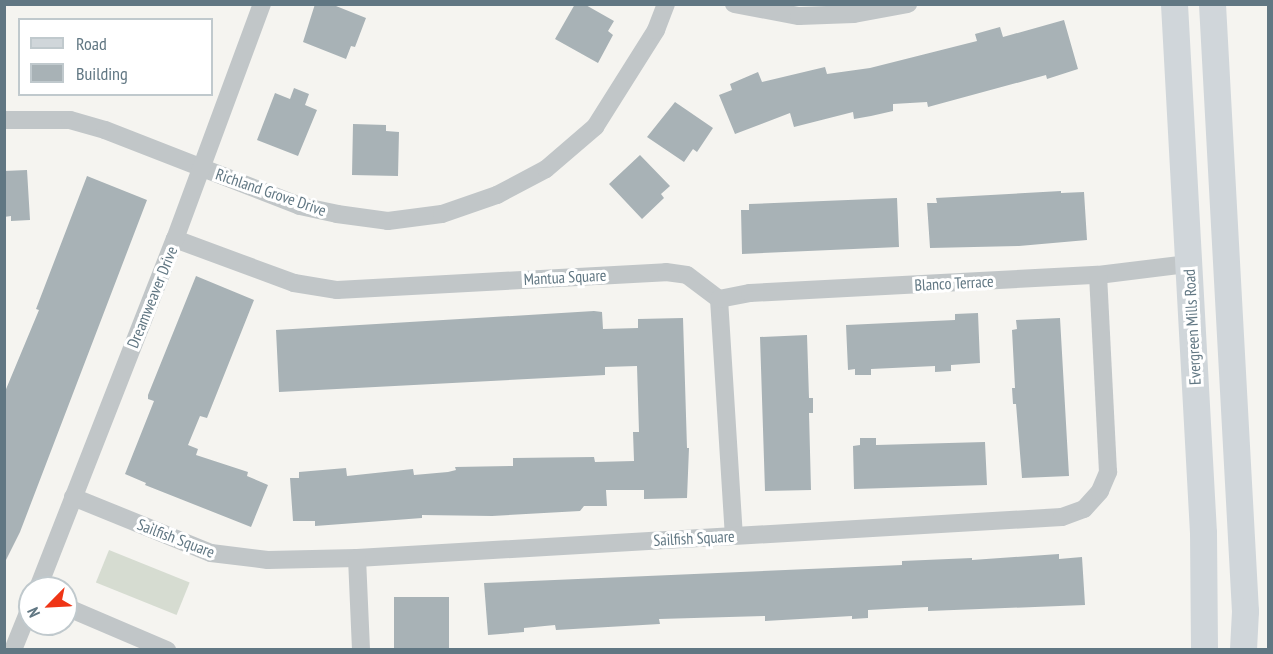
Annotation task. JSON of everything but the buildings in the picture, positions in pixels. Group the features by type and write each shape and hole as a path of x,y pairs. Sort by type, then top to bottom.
{"main road":[{"name":"Evergreen Mills Road","path":"1174,4 1203,533 1204,650"},
{"path":"1212,4 1245,611 1243,650"}],"street":[{"name":"Dreamweaver Drive","path":"43,576 175,239 262,4"},
{"name":"Richland Grove Drive","path":"4,120 70,120 105,130 300,206 337,214 388,221 442,214 497,195 546,169 596,127 656,30 666,4"},
{"path":"734,4 799,16 854,14 908,4"},
{"name":"Mantua Square","path":"175,239 262,272 315,288 337,290 666,272 687,275 719,299"},
{"name":"Blanco Terrace","path":"719,299 750,293 1098,275 1188,264"},
{"name":"Sailfish Square","path":"73,497 212,553 246,560 357,558 1062,517 1084,509 1100,491 1108,472 1098,275"},
{"path":"719,299 734,535"},
{"path":"357,558 361,650"},
{"path":"78,612 167,650"}],"shaded area":[{"path":"109,550 190,583 177,615 96,582"}]}
